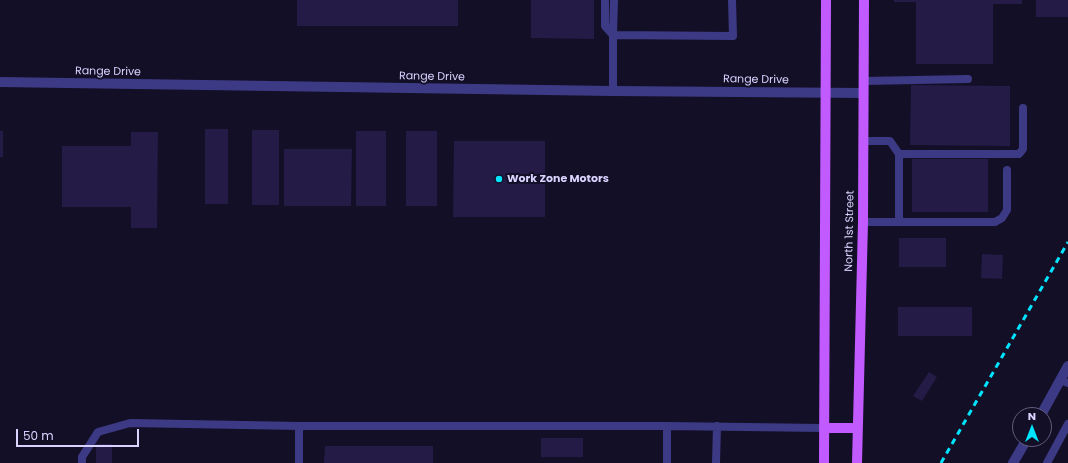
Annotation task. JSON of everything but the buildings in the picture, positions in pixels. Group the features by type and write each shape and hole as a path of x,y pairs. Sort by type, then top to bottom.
{"main road":[{"path":"824,463 826,0"},
{"name":"North 1st Street","path":"857,463 863,222 864,0"},
{"path":"824,428 857,428"}],"street":[{"name":"Range Drive","path":"0,82 613,91 863,92"},
{"path":"1046,407 1064,381 1068,366"},
{"path":"1013,463 1022,447"}],"lane":[{"path":"605,0 605,26 613,35 733,36 732,0"},
{"path":"613,91 614,0"},
{"path":"863,81 968,79"},
{"path":"898,154 1019,154 1023,149 1023,108"},
{"path":"863,141 890,141 898,154 899,222"},
{"path":"863,222 995,222 1002,218 1007,210 1007,170"},
{"path":"82,463 82,457 98,432 130,423 299,426 717,426 824,428"},
{"path":"1047,463 1068,424"},
{"path":"298,463 299,426"},
{"path":"667,426 667,463"},
{"path":"716,463 717,426"}],"railway":[{"path":"941,463 1068,242"}],"place":[{"name":"Work Zone Motors","path":"499,179"}]}
